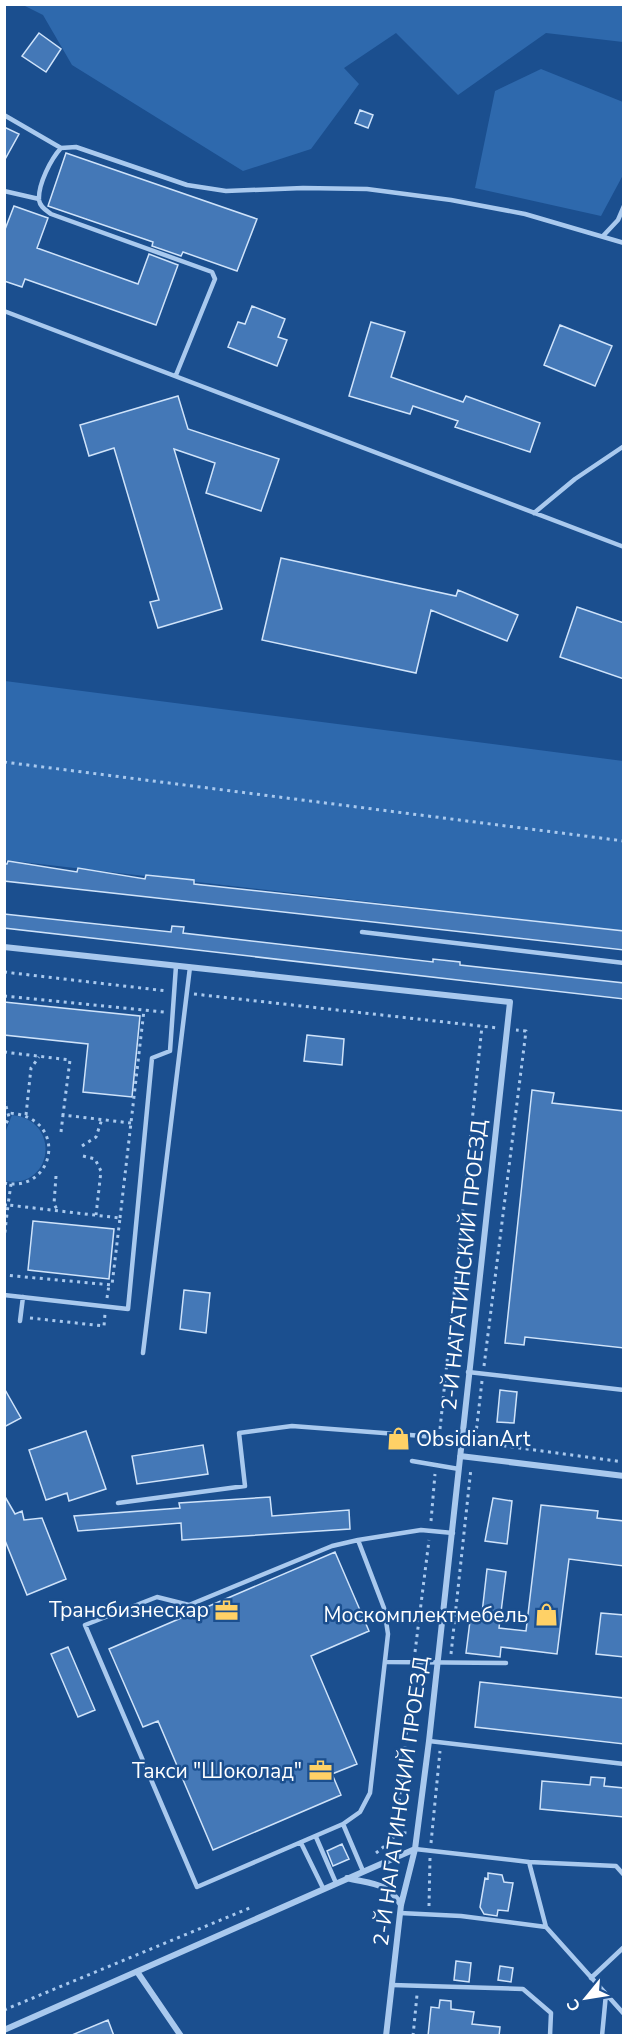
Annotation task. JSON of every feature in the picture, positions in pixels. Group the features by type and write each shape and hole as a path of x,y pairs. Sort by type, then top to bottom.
{"street":[{"name":"2-Й НАГАТИНСКИЙ ПРОЕЗД","path":"4,947 510,1002 429,1740 415,1849 401,1905 386,2036"},
{"path":"460,1456 624,1476"},
{"path":"4,2030 138,1973 336,1882 415,1849"},
{"path":"347,1878 386,1887 394,1892 401,1905"},
{"path":"138,1973 181,2036"}],"lane":[{"path":"4,115 62,148 76,147 187,185 226,191 303,188 368,189 451,200 525,214 624,243"},
{"path":"62,148 50,160 39,199 42,206 51,214 212,272 215,279 176,375"},
{"path":"4,191 39,199"},
{"path":"603,236 618,220 624,206"},
{"path":"4,311 624,548"},
{"path":"534,513 575,479 624,446"},
{"path":"616,453 624,457"},
{"path":"362,932 624,963"},
{"path":"4,1294 128,1309 152,1058 170,1051 176,966"},
{"path":"143,1353 189,967"},
{"path":"20,1319 23,1297"},
{"path":"468,1372 624,1390"},
{"path":"118,1503 245,1486 239,1433 292,1426 462,1439"},
{"path":"411,1461 459,1469"},
{"path":"358,1540 384,1608 388,1634 387,1662 370,1793 360,1812 343,1824 198,1887 85,1625 158,1597 189,1605 333,1546 358,1540 430,1531 453,1533"},
{"path":"387,1662 506,1664"},
{"path":"429,1740 624,1764"},
{"path":"343,1824 363,1870"},
{"path":"316,1837 336,1882"},
{"path":"301,1843 323,1888"},
{"path":"415,1849 529,1862 616,1866 624,1875"},
{"path":"529,1862 546,1927 624,2014"},
{"path":"400,1913 546,1927"},
{"path":"591,1978 624,1947"},
{"path":"392,1985 523,1989 551,2013 550,2036"},
{"path":"602,2036 606,1994"}],"path":[{"path":"4,762 624,841"},
{"path":"4,972 175,992"},
{"path":"187,993 526,1031 475,1442 624,1462"},
{"path":"4,996 173,1013"},
{"path":"20,1319 104,1326 109,1285 112,1285 144,1010"},
{"path":"439,1438 482,1026"},
{"path":"4,1053 70,1059 61,1132"},
{"path":"26,1115 31,1068 40,1056"},
{"path":"4,1099 9,1113 4,1129"},
{"path":"4,1183 11,1184 34,1178 41,1172 49,1147 44,1130 26,1115 9,1113"},
{"path":"63,1115 131,1122"},
{"path":"82,1146 96,1137 102,1119"},
{"path":"83,1156 95,1159 101,1171 96,1215"},
{"path":"57,1176 54,1204 58,1210"},
{"path":"4,1240 6,1205 11,1184"},
{"path":"6,1205 120,1218"},
{"path":"4,1275 109,1285"},
{"path":"360,1862 386,1846 396,1832 436,1465"},
{"path":"450,1664 471,1468"},
{"path":"428,1914 430,1850 441,1741"},
{"path":"4,2010 253,1907"},
{"path":"413,2036 418,1985"}],"shaded area":[{"path":"23,5 623,5 623,42 546,33 458,95 396,33 344,68 359,84 311,149 243,171 72,65 43,15"},
{"path":"541,69 623,102 623,175 601,216 475,188 495,91"},
{"path":"5,681 623,761 623,931 5,860"},
{"path":"12,1115 28,1120 39,1129 45,1141 45,1154 41,1166 33,1175 21,1181 5,1181 5,1133"}],"building":[{"path":"39,33 61,49 46,72 22,56"},
{"path":"360,110 373,115 368,128 355,123"},
{"path":"4,127 19,134 4,161"},
{"path":"66,153 257,219 237,271 183,252 181,256 152,246 153,242 48,206"},
{"path":"14,206 48,218 37,248 138,284 149,254 178,265 156,325 25,279 22,287 4,281 4,232"},
{"path":"252,306 285,319 278,337 287,340 277,366 228,347 238,322 245,324"},
{"path":"371,322 405,332 391,377 463,402 466,396 540,423 530,452 455,427 458,421 413,406 410,414 349,396"},
{"path":"560,325 612,346 595,386 544,365"},
{"path":"178,396 188,429 279,459 261,511 206,493 215,463 174,449 222,609 158,628 150,602 159,600 114,448 89,456 80,425"},
{"path":"281,558 456,596 458,590 518,615 507,641 431,610 416,673 262,640"},
{"path":"577,607 624,623 624,679 560,657"},
{"path":"8,861 77,872 78,868 145,879 146,875 194,880 194,884 624,931 624,950 4,881 4,864"},
{"path":"4,914 171,932 172,926 184,927 183,933 433,962 433,959 460,962 460,965 624,983 624,999 4,928"},
{"path":"4,1002 140,1016 132,1097 83,1092 88,1044 4,1035"},
{"path":"307,1035 344,1039 342,1065 304,1061"},
{"path":"532,1090 554,1093 552,1103 624,1111 624,1348 525,1337 524,1345 505,1343"},
{"path":"33,1221 114,1229 109,1279 28,1270"},
{"path":"184,1290 210,1293 206,1333 180,1329"},
{"path":"4,1388 21,1418 4,1427"},
{"path":"500,1390 517,1392 514,1423 497,1422"},
{"path":"86,1431 106,1489 69,1501 67,1493 46,1500 29,1450"},
{"path":"203,1445 208,1474 137,1484 132,1456"},
{"path":"4,1495 15,1514 22,1511 24,1520 42,1518 66,1579 27,1595 4,1538"},
{"path":"270,1497 272,1516 349,1510 350,1529 182,1540 181,1523 78,1531 74,1516 180,1508 179,1503"},
{"path":"493,1498 512,1501 507,1544 485,1541"},
{"path":"541,1505 598,1511 597,1518 624,1521 624,1566 569,1559 557,1654 501,1647 500,1657 466,1653 470,1621 481,1622 487,1569 506,1572 499,1628 526,1631"},
{"path":"335,1552 369,1631 311,1656 357,1764 332,1774 341,1795 213,1850 158,1721 143,1727 109,1649"},
{"path":"601,1613 624,1615 624,1657 596,1654"},
{"path":"68,1647 95,1710 78,1717 51,1654"},
{"path":"480,1682 624,1698 624,1744 475,1727"},
{"path":"591,1777 605,1778 604,1786 624,1788 624,1817 540,1809 542,1781 590,1785"},
{"path":"342,1844 349,1859 333,1866 327,1851"},
{"path":"488,1873 502,1875 504,1882 513,1883 508,1911 498,1910 497,1916 484,1914 480,1907"},
{"path":"456,1961 471,1963 469,1982 454,1980"},
{"path":"500,1966 513,1968 511,1982 498,1980"},
{"path":"440,2000 451,2001 451,2009 474,2012 472,2024 500,2027 499,2036 428,2036 431,2007 439,2008"},
{"path":"108,2020 114,2036 72,2036 72,2035"}],"place":[{"name":"ObsidianArt","path":"398,1439"},
{"name":"Трансбизнескар","path":"227,1610"},
{"name":"Москомплектмебель","path":"546,1615"},
{"name":"Такси \"Шоколад\"","path":"320,1771"}]}
